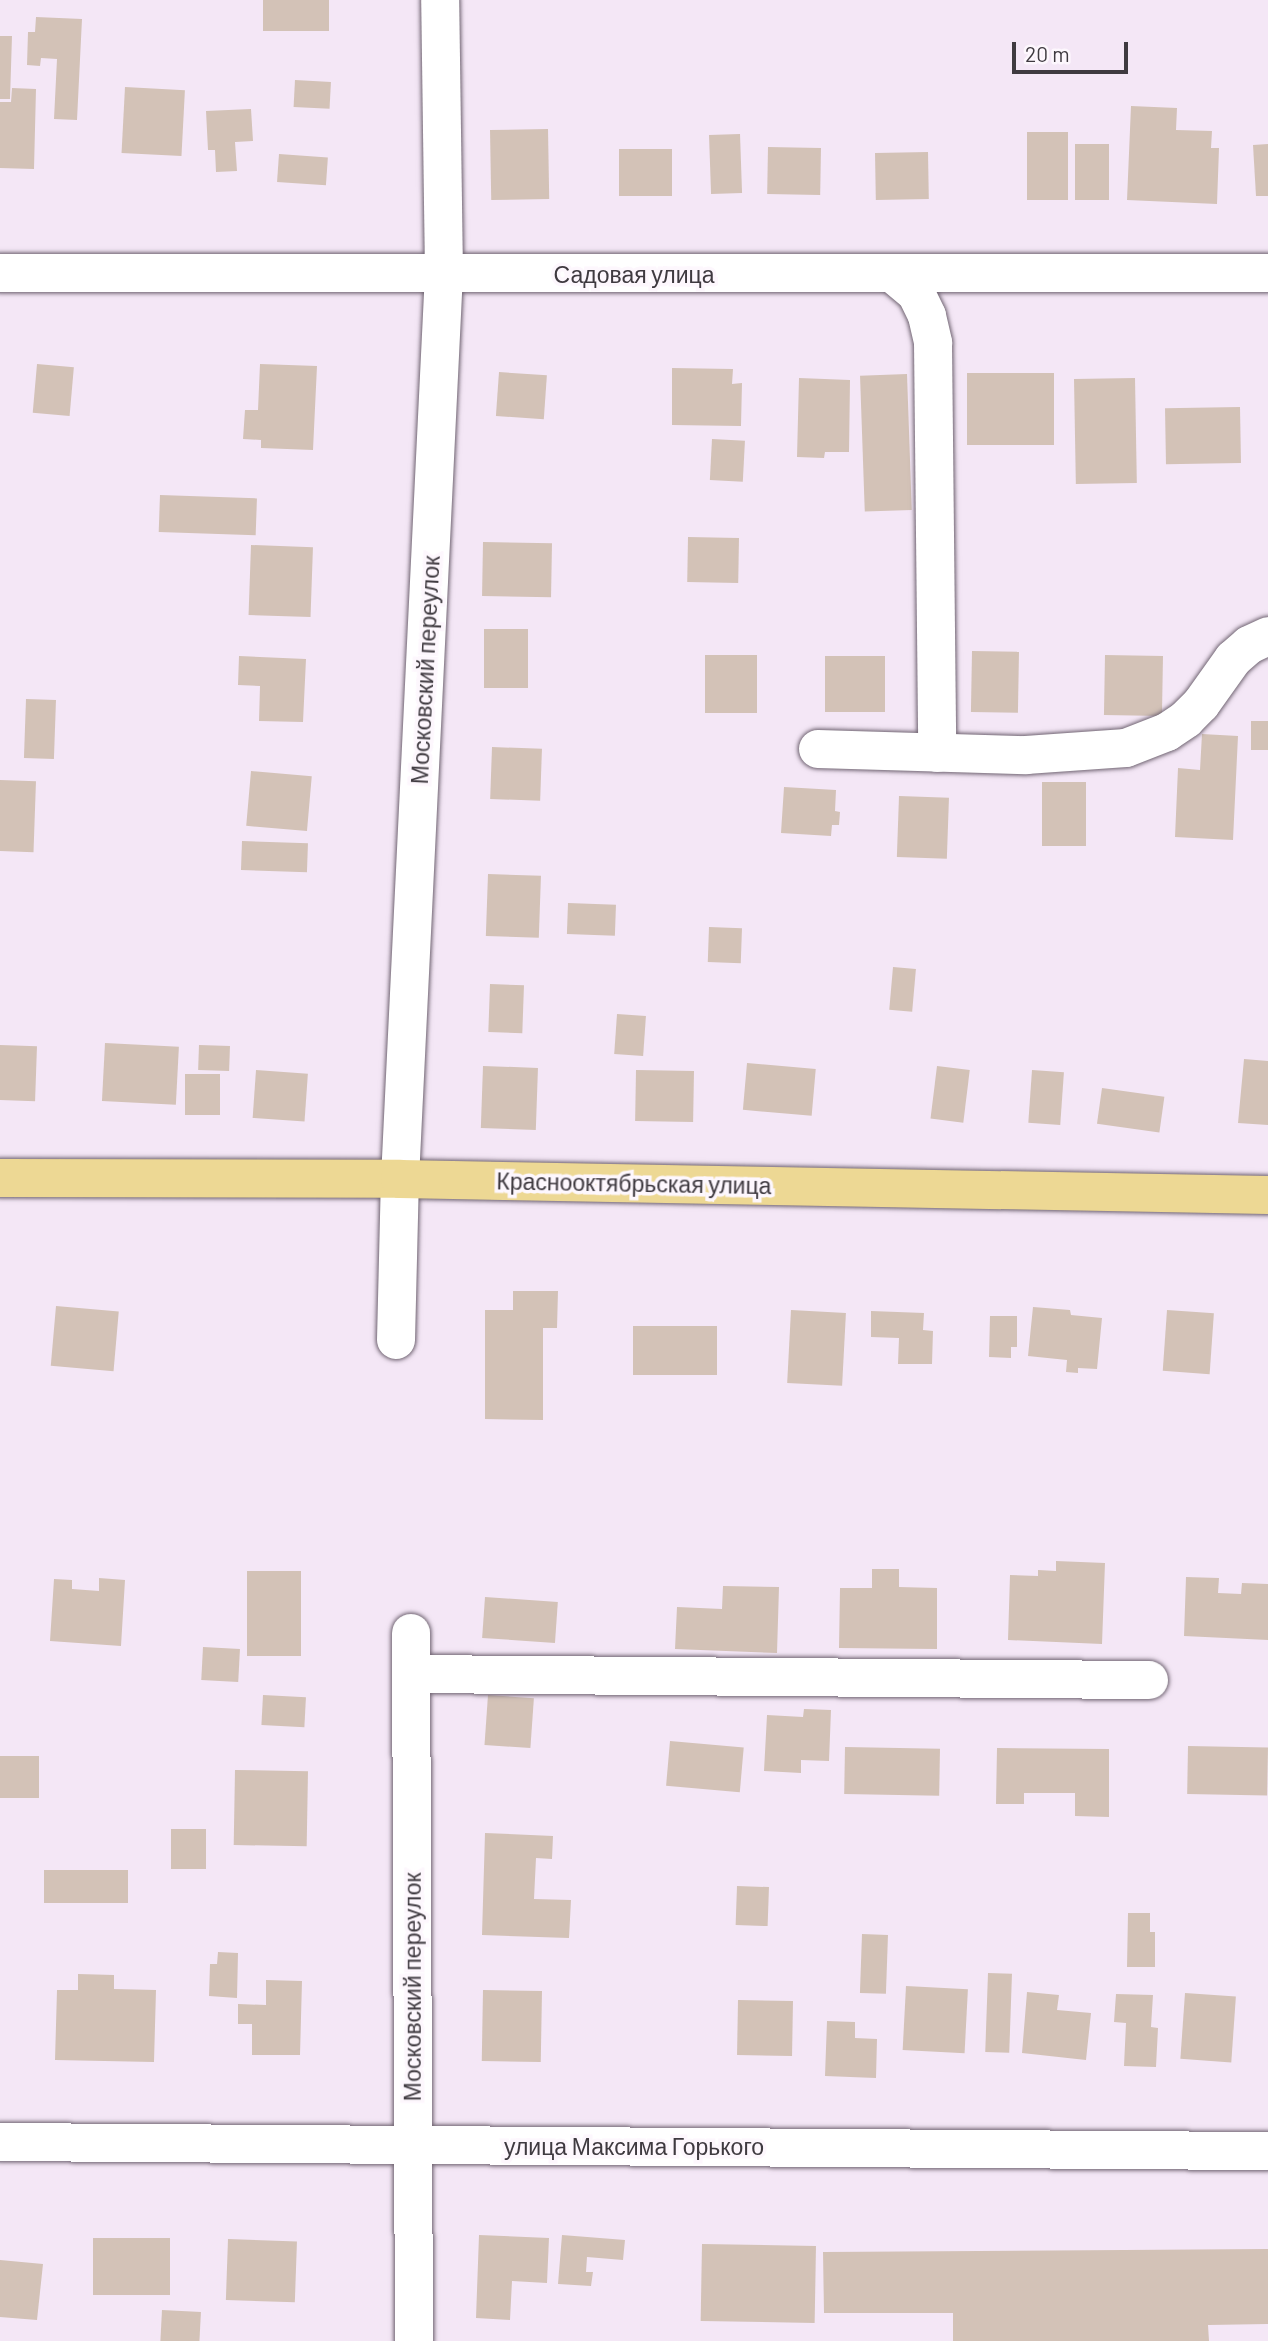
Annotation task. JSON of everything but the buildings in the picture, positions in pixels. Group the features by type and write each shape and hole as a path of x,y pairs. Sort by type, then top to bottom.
{"main road":[{"name":"Краснооктябрьская улица","path":"0,1178 400,1179 1268,1195"}],"street":[{"name":"Московский переулок","path":"396,1340 400,1179 444,274 440,0"},
{"name":"Садовая улица","path":"0,273 1268,273"},
{"path":"893,274 916,293 927,316 933,343 937,752"},
{"path":"818,749 1026,755 1126,748 1167,732 1186,719 1201,704 1233,659 1249,645 1268,635"},
{"name":"Московский переулок","path":"411,1633 414,2341"},
{"path":"411,1674 1149,1680"},
{"name":"улица Максима Горького","path":"0,2142 1268,2151"}]}
